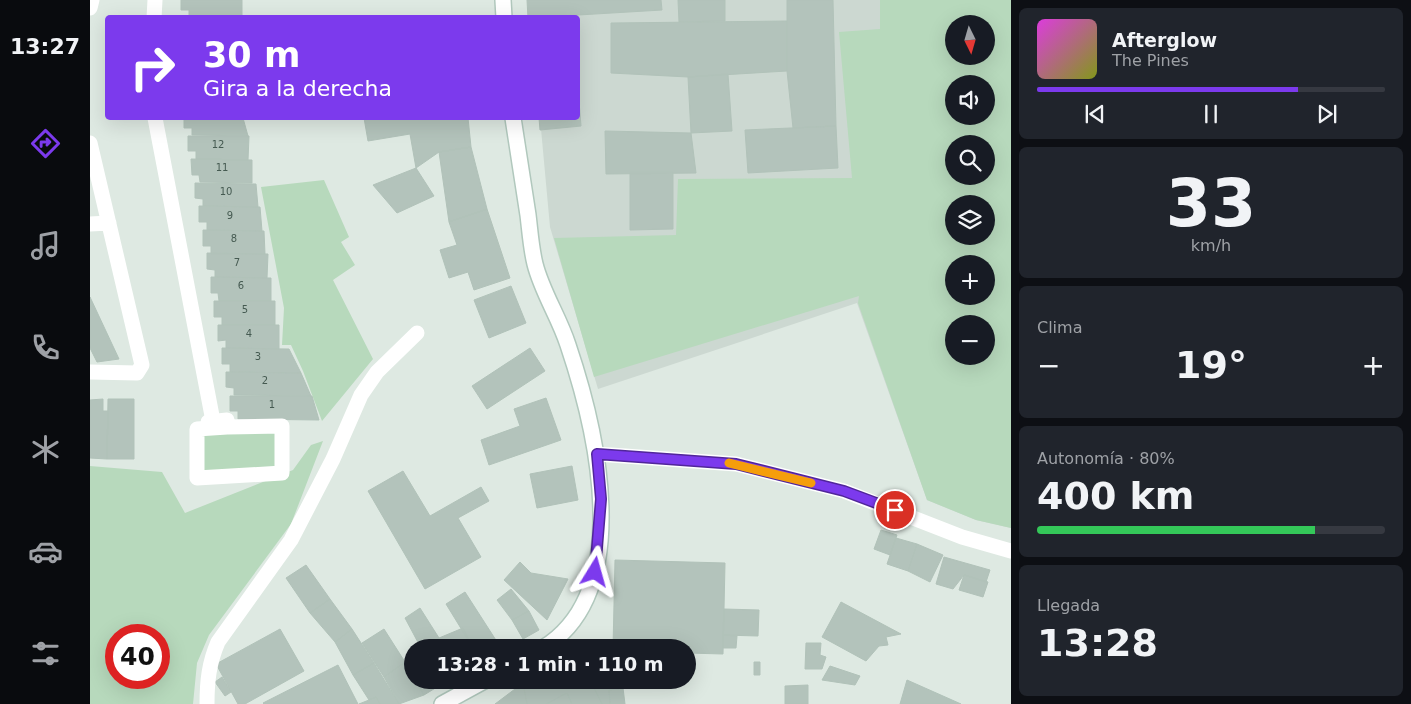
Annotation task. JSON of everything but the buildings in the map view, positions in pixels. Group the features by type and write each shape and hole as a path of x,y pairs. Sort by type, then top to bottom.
{"street":[{"path":"90,8 92,0"},
{"path":"154,15 155,0"},
{"path":"503,0 504,15"},
{"path":"155,120 210,422 227,420 228,427 282,426 282,474 197,478 197,429 227,427"},
{"path":"513,120 535,264 570,351 586,402 597,454 601,499 597,558 592,586 578,615 556,639"},
{"path":"90,143 142,365 137,374 90,372"},
{"path":"90,224 109,223"},
{"path":"207,704 206,678 218,642 291,540 333,459 361,395 377,372 417,333"},
{"path":"597,454 736,464 844,491 962,537 1011,551"},
{"path":"442,704 470,689"}],"shaded area":[{"path":"531,0 1011,0 1011,528 976,520 927,500 857,303 598,389 550,227 540,120 580,120 580,15 533,15"}],"green space":[{"path":"880,0 1011,0 1011,528 976,520 927,500 858,303 859,296 594,377 554,238 676,235 678,179 852,178 839,32 880,29"},
{"path":"324,180 349,237 341,242 355,265 333,280 373,359 322,421 291,345 282,345 284,308 261,187"},
{"path":"278,428 280,473 200,475 200,430"},
{"path":"323,441 291,524 209,635 197,663 193,704 90,704 90,466 162,472 185,513 293,470 311,445"}],"slow traffic":[{"path":"729,463 811,483"}],"route":[{"path":"595,572 600,533 601,499 597,454 736,464 844,491 895,510"}]}
